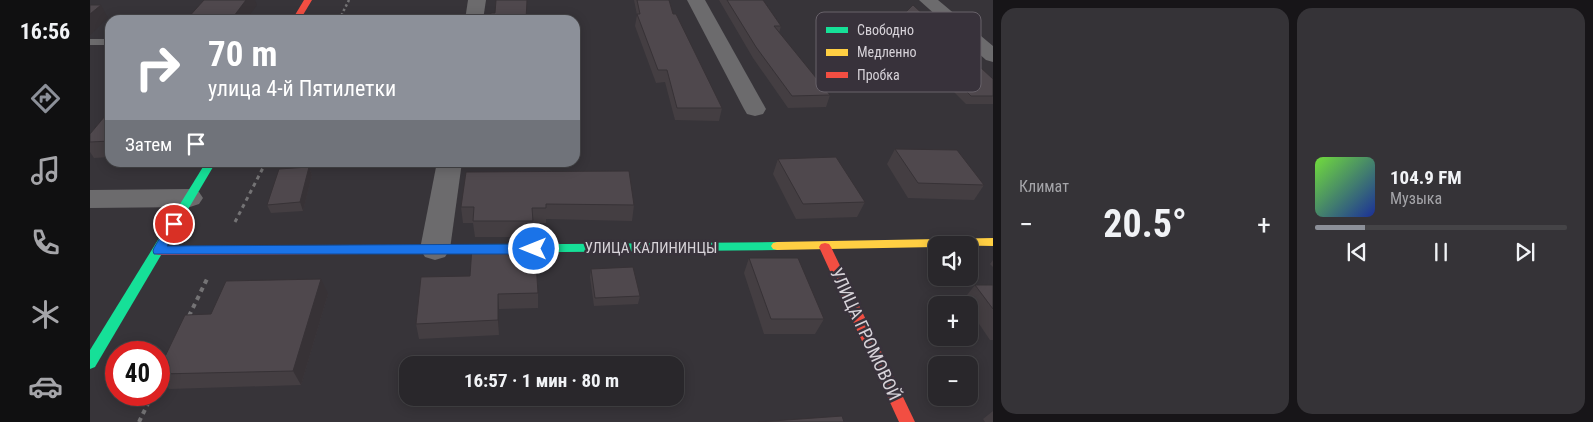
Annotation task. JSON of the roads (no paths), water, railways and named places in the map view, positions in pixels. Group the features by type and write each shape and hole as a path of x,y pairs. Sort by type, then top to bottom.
{"street":[{"path":"299,15 308,0"},
{"path":"475,15 477,0"},
{"path":"696,0 755,109"},
{"path":"928,0 942,12"},
{"path":"981,46 993,56"},
{"path":"90,363 159,251 207,167"},
{"path":"435,249 449,167"},
{"path":"90,199 190,198"},
{"name":"УЛИЦА КАЛИНИНЦЫ","path":"159,251 825,247 993,242"},
{"name":"УЛИЦА ГРОМОВОЙ","path":"825,247 907,422"}],"lane":[{"path":"90,42 105,42"}]}
